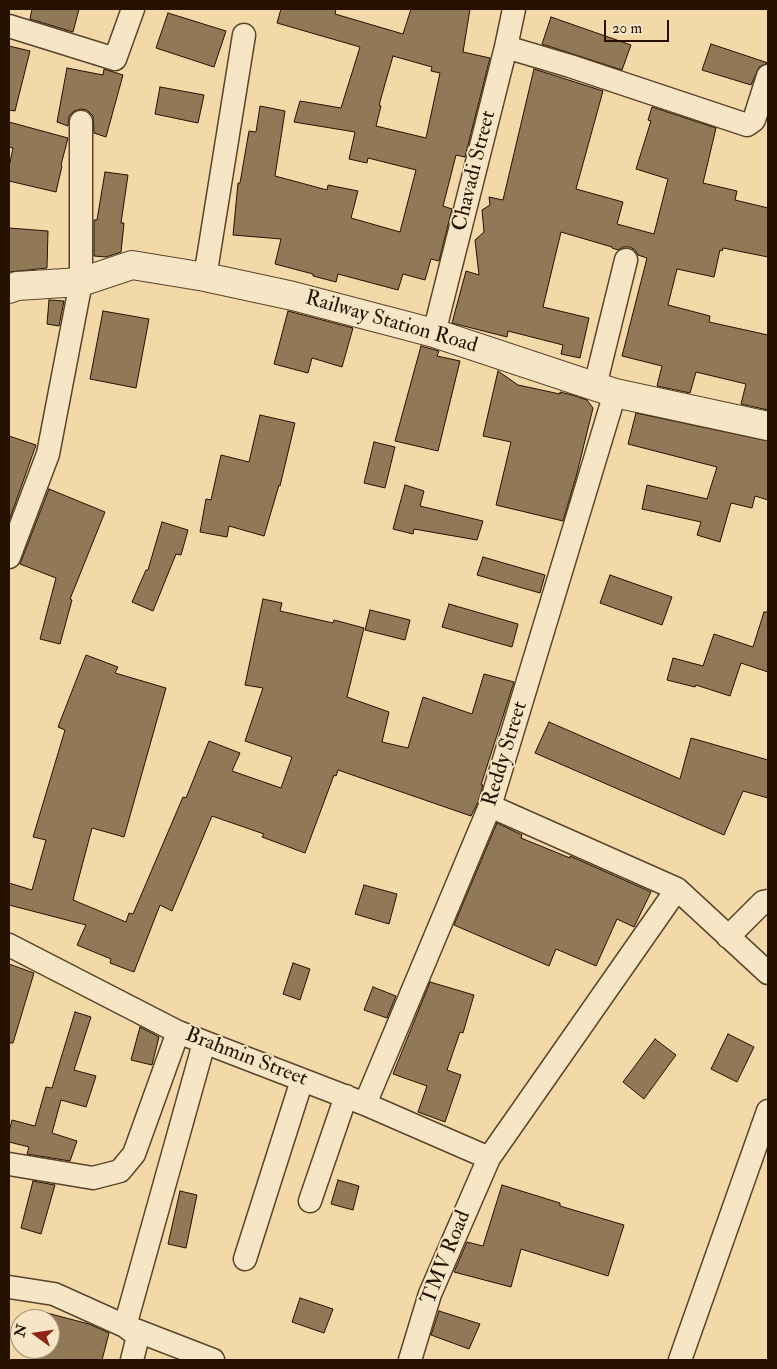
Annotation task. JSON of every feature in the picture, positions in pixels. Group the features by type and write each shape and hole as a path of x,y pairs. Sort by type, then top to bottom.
{"street":[{"path":"9,16 10,9"},
{"path":"9,26 115,59 133,9"},
{"name":"Chavadi Street","path":"434,333 514,9"},
{"path":"205,277 244,35"},
{"path":"506,47 570,66 747,125 754,120 768,76"},
{"path":"9,557 48,454 82,282 81,122"},
{"name":"Reddy Street","path":"310,1200 490,806 605,390 626,260"},
{"name":"Railway Station Road","path":"9,289 18,286 82,282 132,265 205,277 292,296 434,333 605,390 768,426"},
{"path":"490,806 677,889 768,973"},
{"name":"TMV Road","path":"410,1360 430,1294 489,1158 677,889"},
{"path":"728,937 763,902 768,901"},
{"name":"Brahmin Street","path":"9,945 178,1032 355,1100 489,1158"},
{"path":"9,1164 93,1178 120,1171 134,1154 178,1032"},
{"path":"125,1326 204,1043"},
{"path":"245,1260 302,1080"},
{"path":"680,1360 768,1111"},
{"path":"9,1288 54,1294 125,1326 213,1360"},
{"path":"125,1326 138,1336 132,1360"}],"building":[{"path":"32,9 79,9 73,32 30,19"},
{"path":"281,9 336,9 335,14 403,34 411,9 470,9 463,52 490,58 465,157 456,155 443,206 452,209 439,261 431,259 425,280 403,274 398,290 338,274 336,282 275,264 281,239 233,235 238,183 240,183 249,131 256,132 260,106 285,111 275,176 327,190 328,185 358,191 351,218 400,232 416,170 368,158 367,163 349,159 355,132 294,122 300,101 341,108 360,47 277,23","holes":["393,56 432,67 431,71 440,73 426,138 376,126 381,106 379,105"]},
{"path":"168,13 226,31 214,67 156,48"},
{"path":"551,17 631,45 622,70 542,44"},
{"path":"711,44 768,63 759,67 751,85 702,70"},
{"path":"9,46 30,51 15,111 9,110"},
{"path":"67,68 103,75 104,69 123,75 106,137 94,133 93,116 87,110 74,111 69,116 68,126 57,122"},
{"path":"534,69 603,91 576,189 623,202 617,224 654,234 668,179 636,169 651,121 648,120 652,107 716,128 703,183 737,191 735,200 768,208 768,257 723,248 722,251 720,250 714,277 677,269 668,305 710,316 709,322 768,335 768,410 741,404 746,384 696,372 690,393 657,386 662,366 622,356 647,258 638,255 630,247 623,247 618,250 561,232 543,307 589,318 580,358 561,354 563,345 508,331 507,337 452,323 466,271 479,275 475,240 484,232 482,210 490,205 489,197 503,200"},
{"path":"160,87 204,95 198,123 155,114"},
{"path":"9,122 68,138 56,192 9,181 9,167 13,148 9,147"},
{"path":"105,172 128,175 121,223 124,223 121,252 106,257 94,256 94,220 97,220"},
{"path":"9,228 48,231 47,268 9,272"},
{"path":"49,300 64,301 59,326 47,324"},
{"path":"103,311 149,319 136,388 90,379"},
{"path":"288,311 353,328 342,367 312,358 308,373 274,364"},
{"path":"421,346 439,351 437,356 460,361 438,451 395,441"},
{"path":"498,371 518,385 572,395 587,400 593,408 563,521 496,505 511,442 483,436"},
{"path":"636,413 768,441 768,500 755,496 752,508 731,503 720,542 697,535 701,522 642,509 647,485 707,499 717,467 628,444"},
{"path":"260,415 295,423 280,486 264,536 229,526 227,537 200,532 206,499 211,500 221,455 249,462"},
{"path":"9,436 36,445 9,521"},
{"path":"374,442 395,447 385,488 364,483"},
{"path":"405,485 424,491 420,506 483,521 477,540 414,529 413,534 393,529"},
{"path":"49,489 105,512 70,599 72,600 60,644 40,639 56,578 20,564"},
{"path":"162,522 188,530 181,555 176,554 153,611 132,602 146,570 148,570"},
{"path":"483,557 545,575 540,593 477,575"},
{"path":"610,575 672,597 662,625 600,603"},
{"path":"263,599 282,603 280,611 333,623 334,620 364,628 347,697 389,712 382,742 408,748 423,697 472,714 484,674 514,682 481,785 483,785 478,802 471,816 338,770 336,776 334,775 305,853 262,837 264,834 212,816 172,911 160,905 134,972 110,963 111,959 77,945 86,925 9,905 9,883 32,890 46,840 33,837 65,730 58,727 86,655 118,667 115,673 166,688 124,837 92,828 73,900 126,922 129,913 133,914 183,797 186,798 209,741 240,753 232,771 281,788 292,757 245,741 263,688 245,685"},
{"path":"449,604 518,624 512,647 442,627"},
{"path":"370,610 410,620 405,640 365,630"},
{"path":"764,612 768,612 768,672 741,663 730,696 696,685 695,687 667,680 673,658 703,666 714,634 753,647"},
{"path":"549,722 680,779 691,738 768,760 768,798 743,791 724,835 535,753"},
{"path":"497,823 522,835 521,838 570,858 570,856 651,892 634,927 617,919 596,966 556,949 549,966 454,925"},
{"path":"364,885 397,894 389,924 355,914"},
{"path":"293,963 310,969 300,1000 283,994"},
{"path":"9,964 34,973 13,1043 9,1043"},
{"path":"430,982 474,995 463,1033 460,1032 447,1070 461,1075 445,1122 418,1112 427,1086 393,1074"},
{"path":"373,987 396,996 387,1018 364,1010"},
{"path":"75,1012 91,1017 74,1070 96,1076 86,1107 61,1100 52,1133 77,1141 70,1161 27,1154 29,1147 9,1142 12,1120 35,1126 46,1087 52,1088"},
{"path":"140,1027 159,1037 152,1065 131,1060"},
{"path":"728,1034 754,1047 737,1082 711,1069"},
{"path":"655,1039 676,1055 644,1099 623,1082"},
{"path":"338,1180 359,1186 353,1210 331,1204"},
{"path":"33,1181 55,1185 41,1234 21,1228"},
{"path":"502,1185 560,1203 560,1206 624,1225 608,1276 521,1249 511,1287 454,1272 467,1242 483,1246"},
{"path":"180,1191 197,1195 186,1248 168,1244"},
{"path":"300,1298 333,1309 324,1333 292,1322"},
{"path":"439,1311 480,1324 469,1349 431,1335"},
{"path":"60,1316 89,1324 109,1333 102,1360 34,1360 60,1359"}]}
